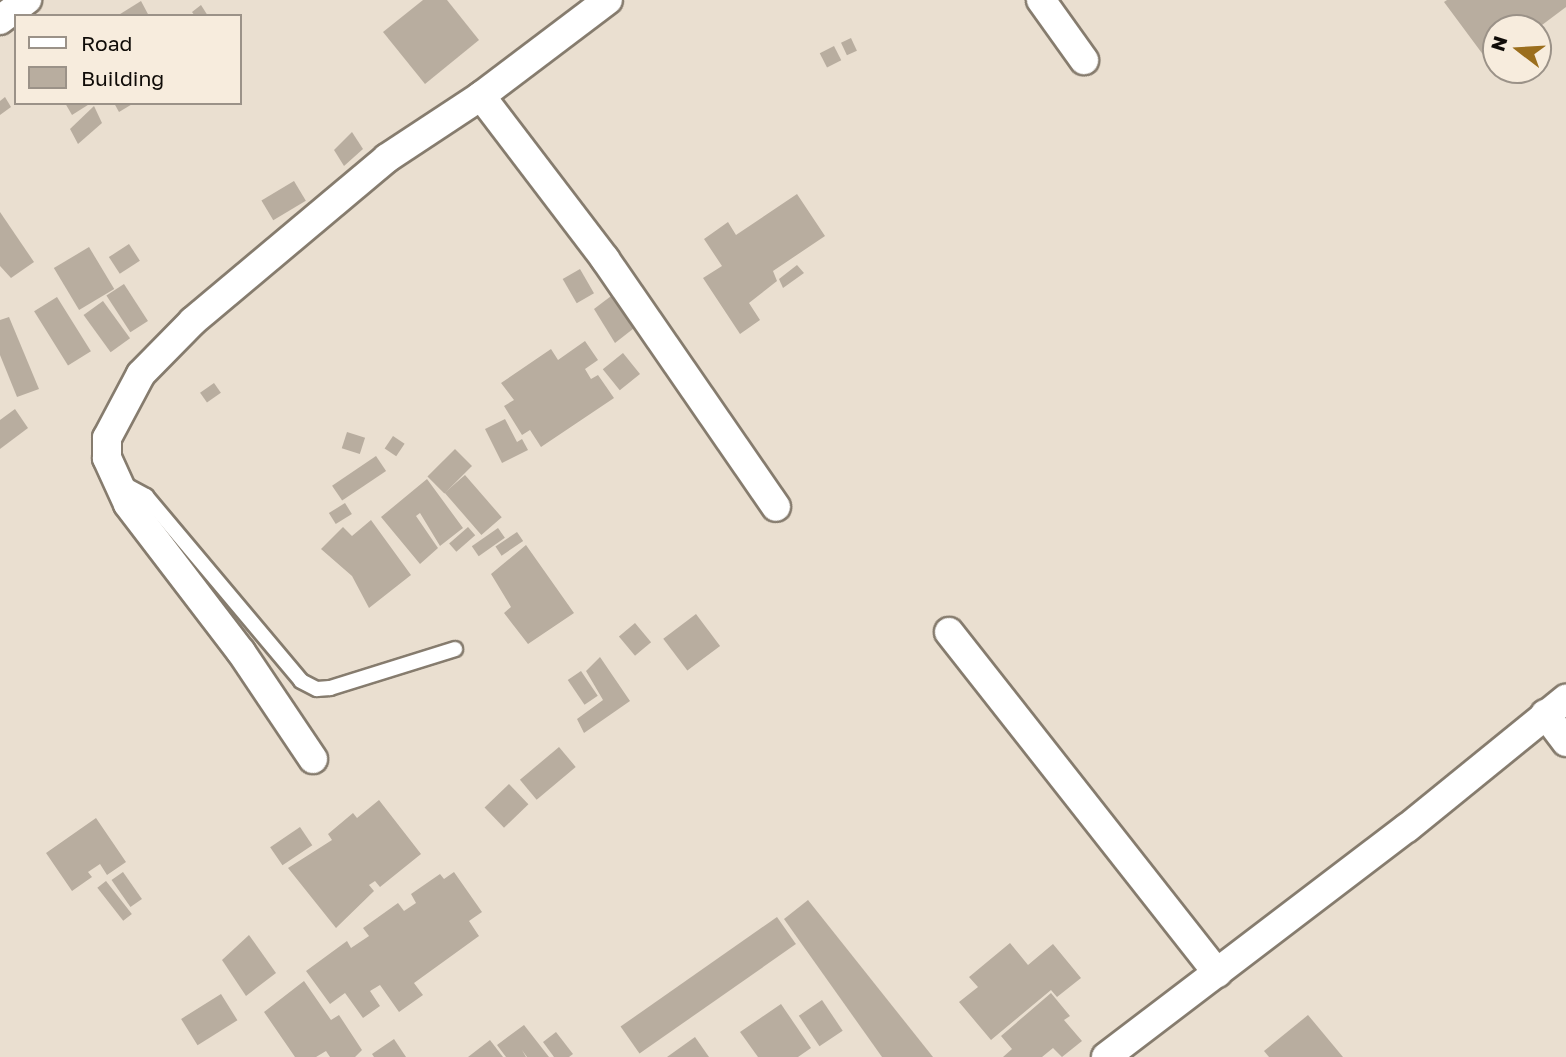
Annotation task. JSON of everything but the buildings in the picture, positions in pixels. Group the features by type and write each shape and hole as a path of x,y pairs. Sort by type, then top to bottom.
{"street":[{"path":"0,20 27,0"},
{"path":"313,759 115,480 107,458 107,438 141,374 193,321 387,158 481,96 608,0"},
{"path":"1041,0 1084,60"},
{"path":"481,96 606,259 776,507"},
{"path":"949,632 1217,972"},
{"path":"1106,1057 1407,828 1555,707 1566,742"}],"lane":[{"path":"115,480 146,496 301,681 317,689 330,688 455,649"}]}
